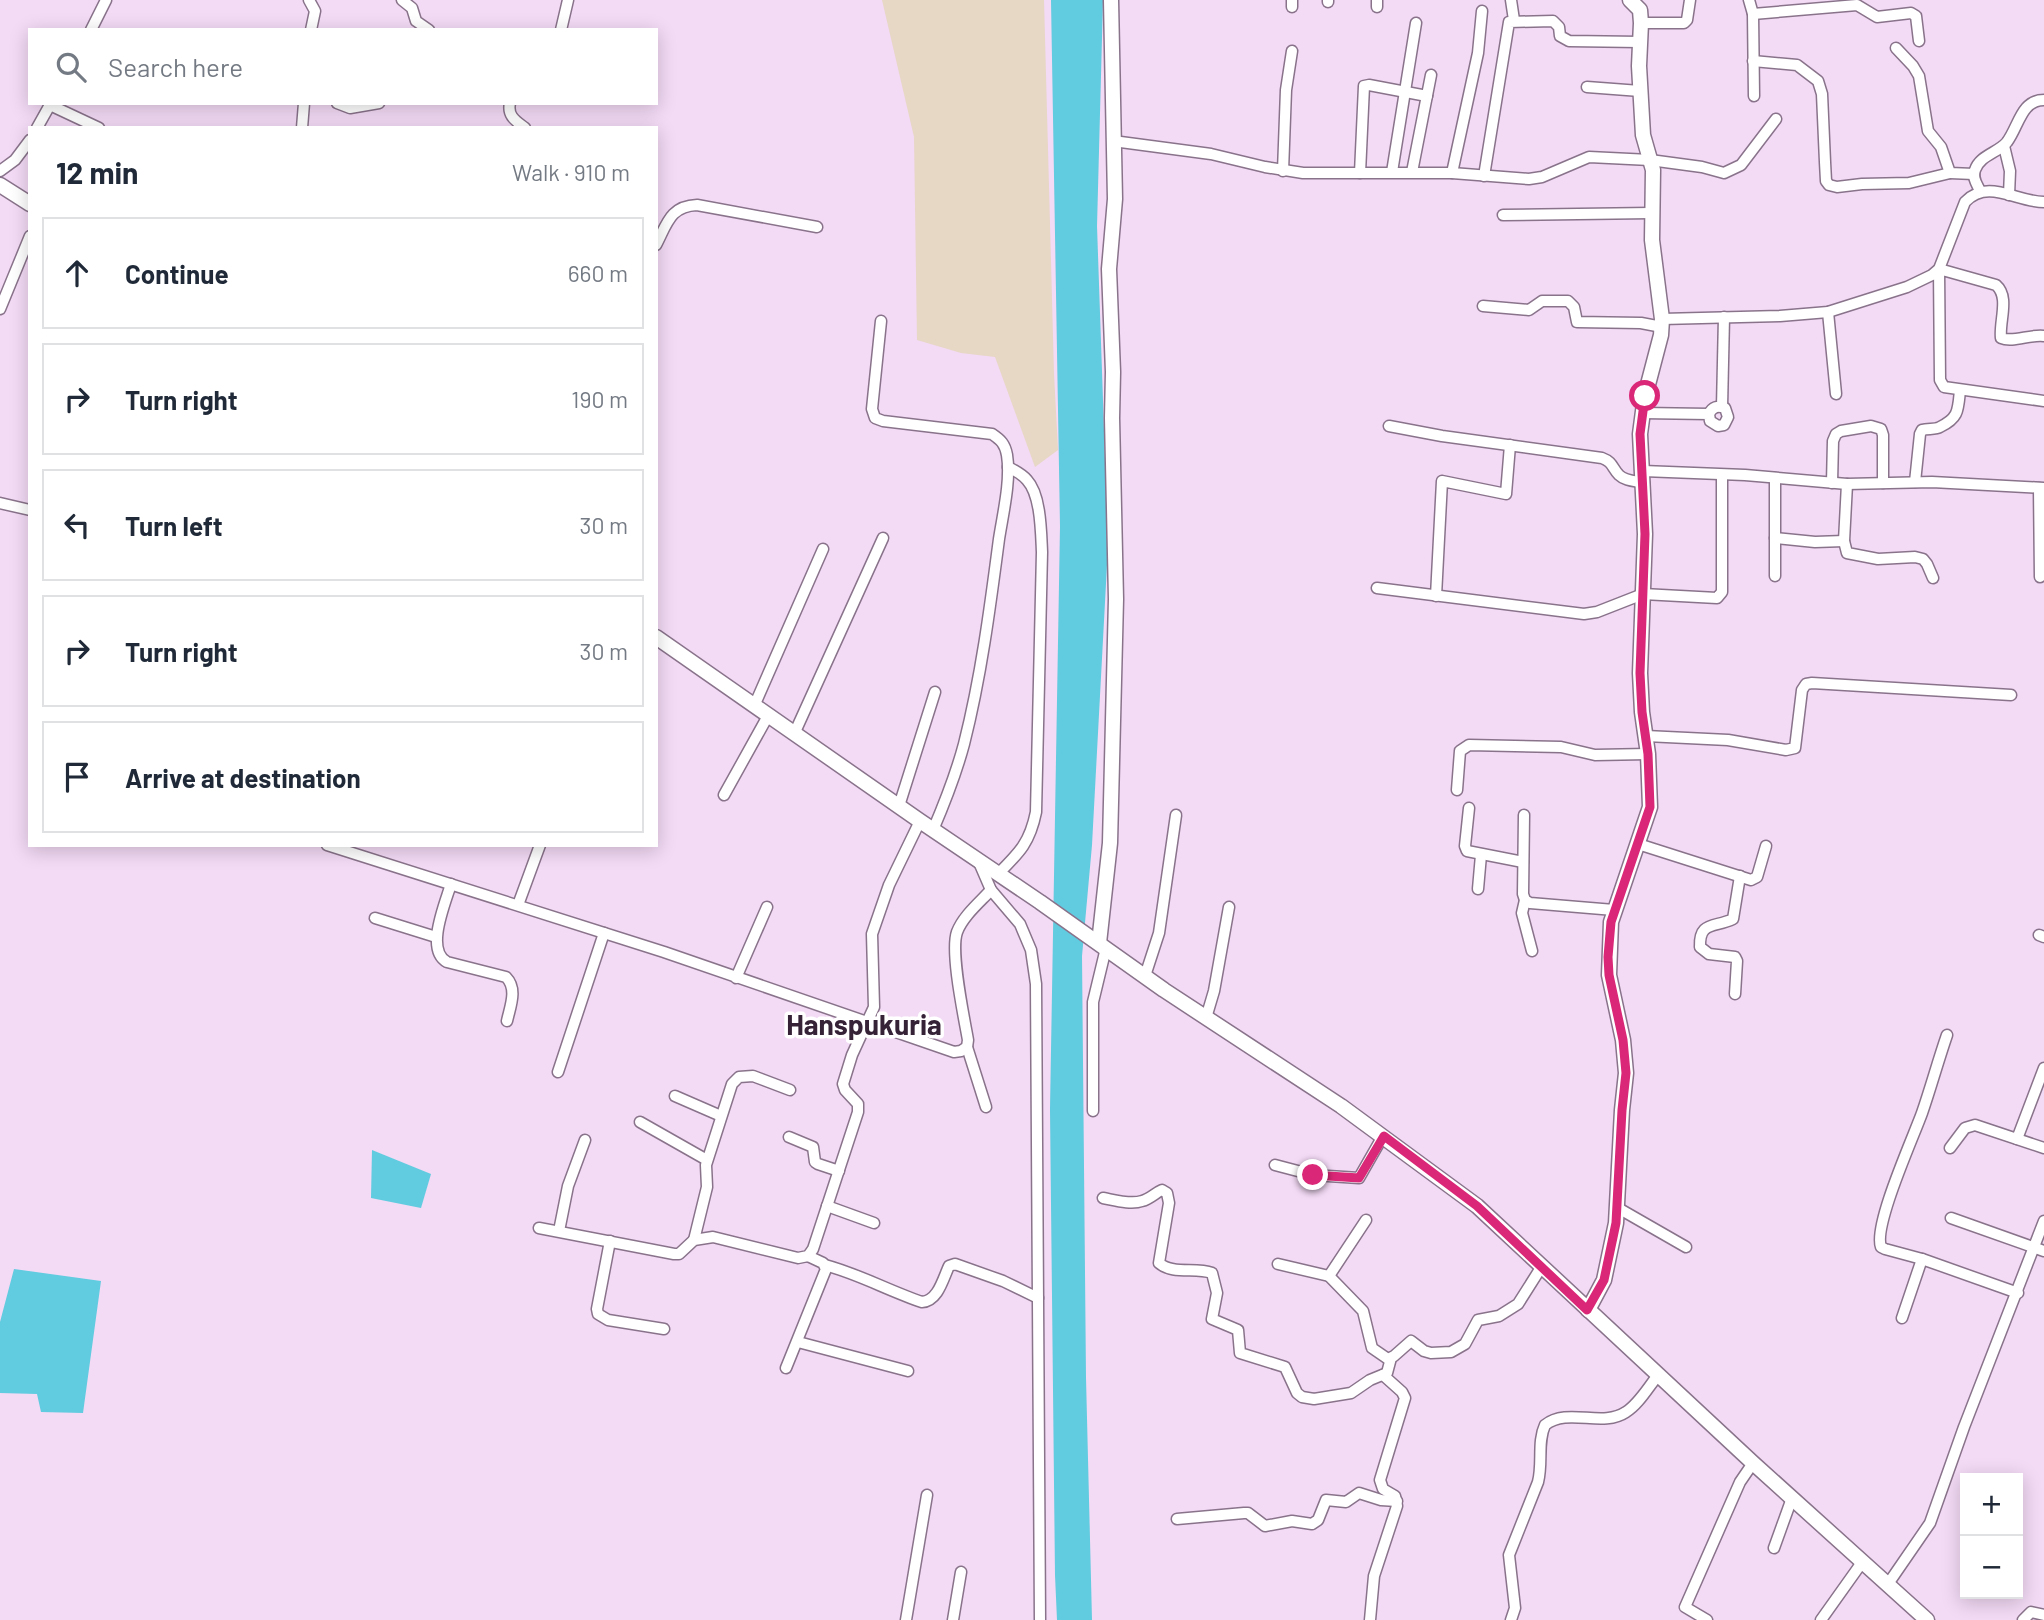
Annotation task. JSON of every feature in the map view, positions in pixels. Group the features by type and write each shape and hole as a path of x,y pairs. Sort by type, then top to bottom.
{"street":[{"path":"92,28 106,0"},
{"path":"309,0 315,11 311,28"},
{"path":"402,0 412,8 416,21 426,28"},
{"path":"561,28 568,0"},
{"path":"1093,1111 1093,1002 1110,844 1116,598 1109,269 1115,199 1111,0"},
{"path":"1511,0 1514,20"},
{"path":"1587,1310 1604,1280 1618,1208 1626,1073 1623,1040 1609,966 1614,910 1650,807 1640,673 1643,477 1640,434 1642,413 1662,323 1652,240 1654,182 1643,135 1640,10 1630,0"},
{"path":"1641,23 1684,23 1687,20 1689,0"},
{"path":"1749,0 1753,14 1754,96"},
{"path":"1753,14 1857,5 1877,17 1912,13 1916,16 1919,41"},
{"path":"1452,173 1478,53 1482,11"},
{"path":"1484,176 1509,22 1556,22 1560,36 1569,41 1640,42"},
{"path":"1392,172 1416,23"},
{"path":"1896,48 1919,76 1928,131 1941,147 1950,173"},
{"path":"1283,171 1286,90 1292,51"},
{"path":"1753,61 1797,65 1818,81 1822,94 1826,181 1829,185 1837,187 1909,183 1950,173 1974,174"},
{"path":"1412,172 1431,75"},
{"path":"1360,173 1364,86 1427,96"},
{"path":"1587,88 1640,91"},
{"path":"1980,191 1974,174 1982,160 2004,146 2028,104 2044,100"},
{"path":"38,126 50,105"},
{"path":"53,105 95,126"},
{"path":"302,126 304,105"},
{"path":"342,105 350,108 367,105"},
{"path":"509,105 512,117 523,126"},
{"path":"1113,141 1211,153 1283,171 1452,173 1514,179 1542,177 1589,157 1650,160 1702,167 1724,173 1741,165 1776,119"},
{"path":"0,172 15,160 28,143"},
{"path":"2004,146 2010,171 2010,195"},
{"path":"0,185 28,203"},
{"path":"2044,202 1980,191 1965,202 1939,269 1940,380 1944,387 2044,401"},
{"path":"658,241 674,211 686,205 817,227"},
{"path":"1503,215 1651,213"},
{"path":"0,309 28,241"},
{"path":"1483,306 1529,310 1542,301 1568,301 1574,307 1577,322 1662,323 1724,317 1780,316 1828,312 1907,287 1939,269"},
{"path":"1939,269 1996,285 2001,289 2001,338 2007,340 2030,335 2044,336"},
{"path":"1828,312 1836,394"},
{"path":"1709,414 1710,421 1715,425 1724,425 1728,420 1728,414 1722,407 1724,317"},
{"path":"881,321 872,409 874,418 992,434 1002,440 1007,452 1008,467 981,673 963,747 933,830"},
{"path":"1915,482 1920,434 1922,430 1938,428 1954,419 1957,415 1960,390"},
{"path":"1642,413 1709,414 1716,407 1722,407"},
{"path":"1389,426 1441,436 1602,458 1610,461 1619,475 1627,480 1643,477 1722,475 1847,484 1915,482 2042,488 2040,577"},
{"path":"1832,483 1833,441 1836,434 1841,430 1871,426 1881,429 1883,435 1883,483"},
{"path":"1436,596 1442,481 1506,494 1510,445"},
{"path":"999,873 1023,848 1032,832 1036,812 1042,552 1034,492 1028,481 1008,467"},
{"path":"1377,589 1592,614 1643,594 1717,598 1720,596 1722,475"},
{"path":"1775,478 1775,576"},
{"path":"1847,484 1844,541 1847,553 1878,559 1923,559 1933,578"},
{"path":"0,503 28,510"},
{"path":"795,732 883,538"},
{"path":"1775,538 1815,542 1844,541"},
{"path":"755,704 822,549"},
{"path":"658,638 1206,1018 1384,1136 1477,1206 1753,1463 1927,1620"},
{"path":"1646,736 1728,740 1786,750 1795,748 1802,690 1806,684 1812,683 2011,695"},
{"path":"898,806 935,692"},
{"path":"723,795 769,714"},
{"path":"1457,790 1460,751 1469,746 1561,747 1595,755 1648,754"},
{"path":"1469,808 1465,846 1470,853 1523,862"},
{"path":"1524,815 1525,900 1522,913 1532,951"},
{"path":"1145,976 1159,933 1176,816"},
{"path":"808,1256 813,1249 858,1111 855,1098 845,1090 843,1084 868,1023 875,994 872,934 889,885 920,821"},
{"path":"1638,844 1751,880 1757,877 1766,846"},
{"path":"333,847 604,933 945,1050 961,1051 967,1047"},
{"path":"518,905 539,847"},
{"path":"1478,889 1481,855"},
{"path":"978,860 991,890 1020,924 1031,950 1034,966 1040,1620"},
{"path":"1735,994 1735,957 1704,951 1700,947 1700,935 1705,928 1732,919 1740,877"},
{"path":"451,884 436,937 438,952 442,959 506,977 513,993 507,1021"},
{"path":"986,1107 967,1047 956,938 963,922 991,890"},
{"path":"1525,900 1530,903 1614,910"},
{"path":"737,978 767,907"},
{"path":"1206,1018 1214,991 1229,907"},
{"path":"375,918 436,937"},
{"path":"558,1072 604,933"},
{"path":"1947,1035 1923,1111 1888,1202 1878,1241 1885,1249 1922,1259 2018,1293"},
{"path":"2017,1139 2044,1068"},
{"path":"539,1228 679,1254 694,1240 708,1188 707,1160 732,1084 738,1077 753,1076 790,1090"},
{"path":"675,1096 722,1116"},
{"path":"640,1122 707,1160"},
{"path":"1950,1148 1965,1128 1975,1125 2044,1148"},
{"path":"1275,1165 1313,1175 1359,1178 1384,1136"},
{"path":"789,1138 813,1147 815,1162 818,1164 839,1171"},
{"path":"559,1231 568,1186 585,1140"},
{"path":"1103,1198 1138,1202 1158,1191 1167,1193 1169,1203 1159,1263 1163,1267 1212,1273 1217,1293 1212,1319 1238,1330 1240,1353 1285,1367 1297,1392 1302,1397 1314,1399 1352,1393 1370,1380 1383,1375 1390,1368 1391,1358 1411,1341 1431,1353 1459,1349 1465,1344 1478,1320 1499,1316 1518,1304 1542,1266"},
{"path":"827,1206 874,1223"},
{"path":"1618,1208 1686,1247"},
{"path":"1951,1218 2039,1249"},
{"path":"1329,1276 1366,1220"},
{"path":"1888,1584 1930,1523 1964,1427 2018,1293 2039,1249 2044,1222"},
{"path":"694,1240 713,1237 798,1258 808,1256 922,1302 935,1297 950,1266 955,1264 1003,1281 1038,1298"},
{"path":"610,1241 598,1314 608,1320 664,1329"},
{"path":"1902,1318 1922,1259"},
{"path":"1278,1264 1329,1276 1365,1315 1372,1348 1388,1359 1391,1358"},
{"path":"786,1368 825,1265"},
{"path":"798,1342 908,1371"},
{"path":"1511,1620 1515,1608 1509,1555 1538,1482 1541,1440 1545,1425 1560,1417 1593,1419 1624,1413 1660,1374"},
{"path":"1370,1620 1374,1576 1395,1514 1396,1501 1390,1492 1383,1489 1380,1480 1405,1398 1383,1375"},
{"path":"1707,1620 1685,1607 1740,1482 1753,1463"},
{"path":"1177,1519 1248,1513 1265,1526 1292,1521 1312,1524 1318,1520 1326,1500 1329,1499 1346,1502 1359,1493 1381,1500 1396,1501"},
{"path":"906,1620 927,1495"},
{"path":"1774,1548 1792,1498"},
{"path":"1821,1620 1863,1561"},
{"path":"953,1620 961,1572"},
{"path":"2023,1620 2031,1612 2044,1615"}],"shaded area":[{"path":"882,0 1044,0 1058,450 1035,467 995,357 961,353 917,340 914,137"}],"water":[{"path":"1051,0 1103,0 1097,226 1108,546 1092,845 1082,956 1086,1378 1092,1620 1057,1620 1055,1575 1050,1109 1060,526"},
{"path":"372,1150 431,1174 421,1208 371,1198"},
{"path":"14,1269 101,1281 83,1413 41,1412 37,1394 0,1393 0,1322"}],"district":[{"name":"Hanspukuria","path":"864,1025"}],"route":[{"path":"1313,1175 1359,1178 1384,1136 1477,1206 1587,1310 1601,1289 1618,1208 1626,1073 1623,1040 1609,975 1611,922 1648,818 1651,796 1640,673 1645,534 1640,434 1645,396"}]}
